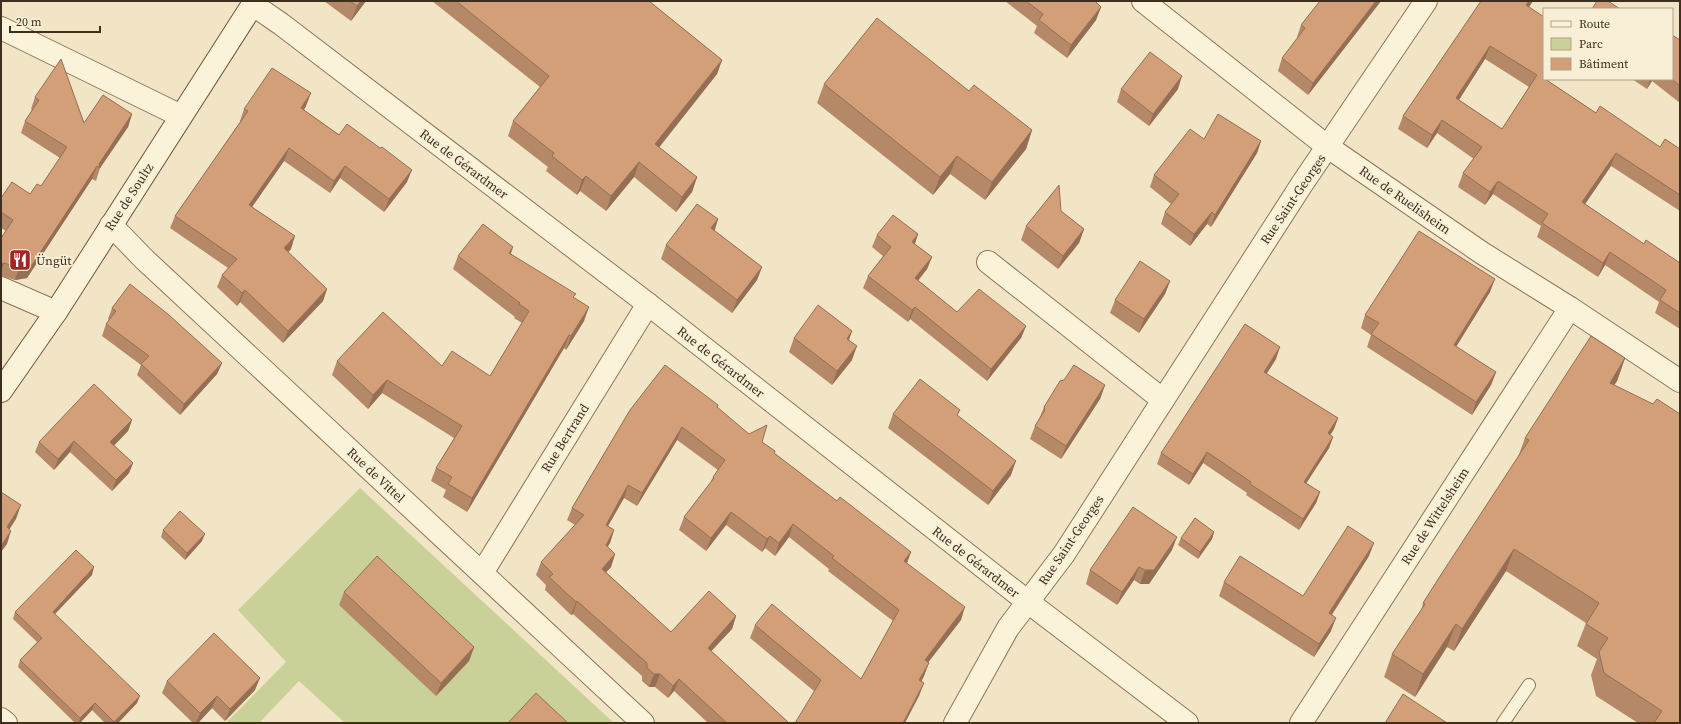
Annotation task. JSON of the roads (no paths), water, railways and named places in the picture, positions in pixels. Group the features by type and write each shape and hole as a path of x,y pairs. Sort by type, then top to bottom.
{"street":[{"name":"Rue de Ruelisheim","path":"1143,1 1328,147 1482,253 1570,308 1680,381"},
{"name":"Rue Saint-Georges","path":"955,723 1008,628 1064,554 1302,184 1426,1"},
{"name":"Rue de Soultz","path":"1,391 56,312 254,3"},
{"name":"Rue de Gérardmer","path":"254,3 648,304 1028,602 1187,723"},
{"path":"1,28 181,116"},
{"name":"Rue de Vittel","path":"111,225 151,265 643,723"},
{"path":"988,262 1163,400"},
{"path":"1,288 56,312"},
{"name":"Rue Bertrand","path":"482,573 648,304"},
{"name":"Rue de Wittelsheim","path":"1301,723 1570,308"},
{"path":"1,718 6,723"}],"lane":[{"path":"1503,723 1529,685"}],"place":[{"name":"Üngüt","path":"20,260"}]}
